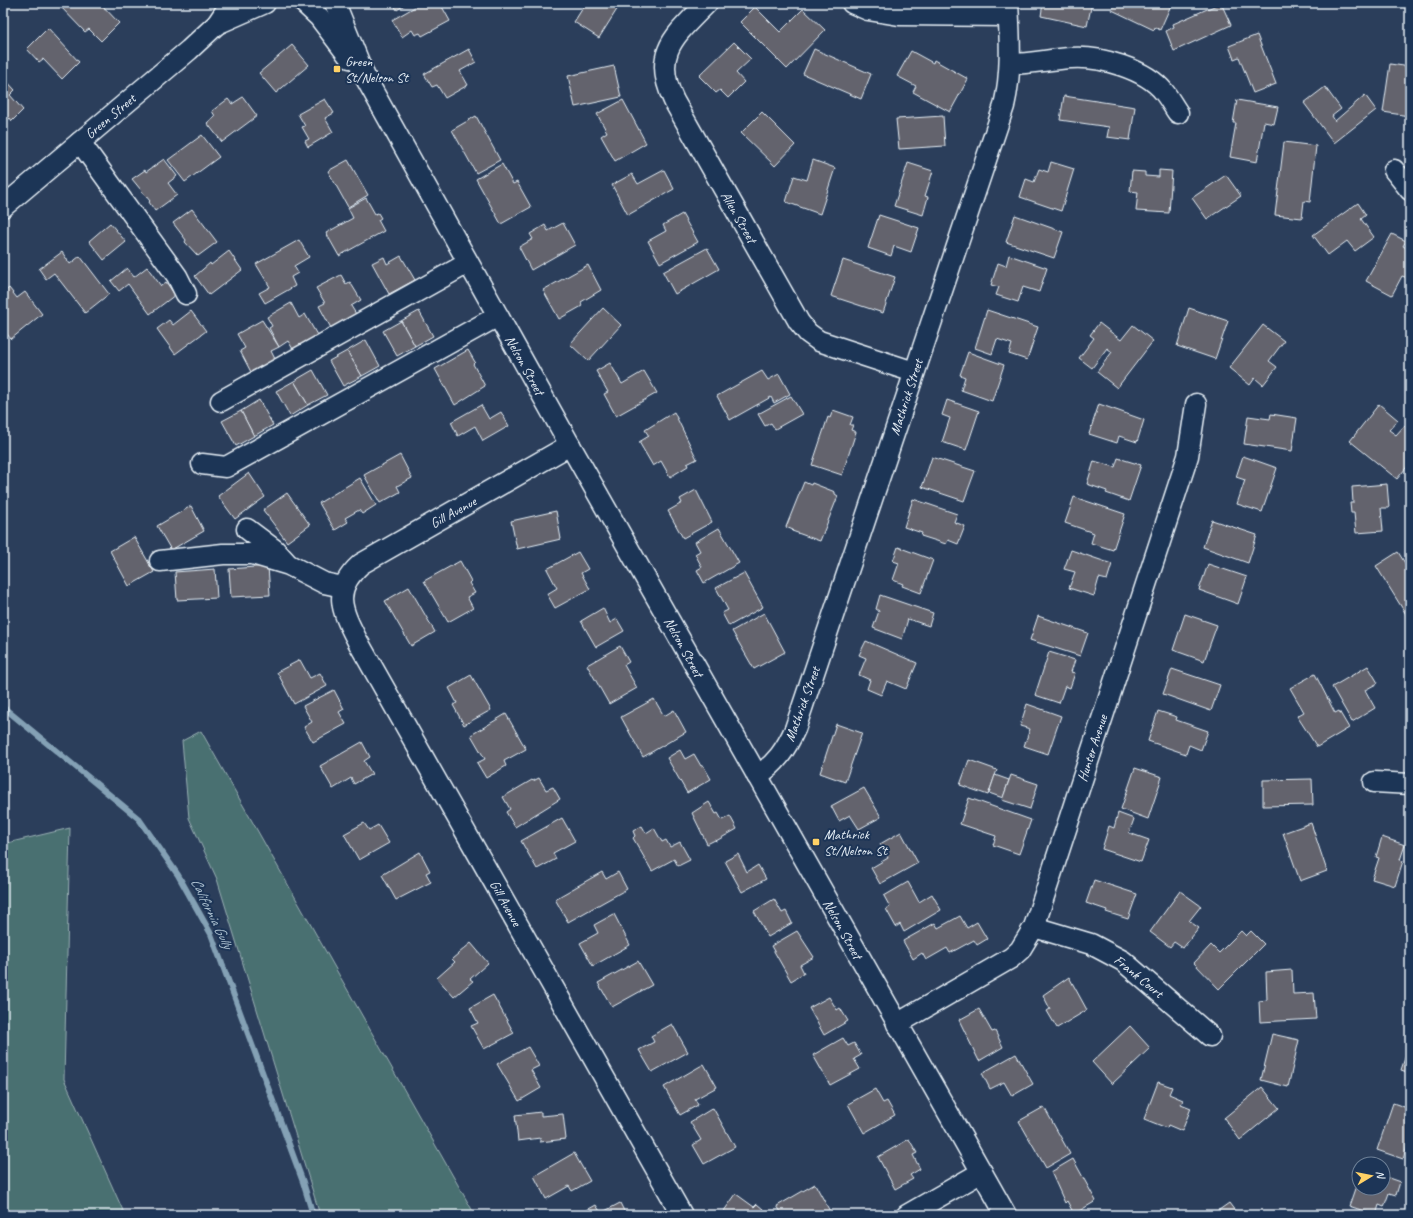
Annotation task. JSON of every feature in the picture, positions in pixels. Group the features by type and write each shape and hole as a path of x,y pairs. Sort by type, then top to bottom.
{"street":[{"name":"Green Street","path":"3,207 217,24 231,3"},
{"name":"Green Street","path":"217,24 265,3"},
{"name":"Nelson Street","path":"304,3 319,17 365,78 570,445 1006,1215"},
{"name":"Nelson Street","path":"336,3 365,78"},
{"name":"Allen Street","path":"707,3 677,33 669,45 664,74 674,102 799,322 808,333 819,341 914,372"},
{"path":"852,3 868,10 899,15 1008,10"},
{"name":"Mathrick Street","path":"757,776 770,768 781,756 795,729 1004,106 1008,87 1010,64 1008,10"},
{"path":"1010,64 1038,63 1071,58 1108,62 1125,67 1154,82 1164,91 1178,113"},
{"path":"80,142 176,276 186,294"},
{"path":"1394,170 1410,190"},
{"path":"221,401 468,262"},
{"path":"202,464 226,467 498,316"},
{"name":"Hunter Avenue","path":"897,1024 1011,958 1020,950 1034,927 1188,456 1196,404"},
{"name":"Gill Avenue","path":"570,445 361,564 349,574 343,587 342,598 344,611 357,640 682,1215"},
{"path":"247,529 274,550 289,565"},
{"path":"160,561 223,554 252,554 289,565 324,582 343,587"},
{"path":"1374,782 1410,784"},
{"name":"Frank Court","path":"1034,927 1091,944 1123,961 1210,1036"},
{"path":"908,1215 982,1172"}],"green space":[{"path":"201,731 475,1215 320,1215 217,879 189,818 182,741"},
{"path":"70,828 64,1079 125,1215 3,1215 3,844"}],"building":[{"path":"100,3 119,23 101,41 89,29 85,32 58,4"},
{"path":"393,3 407,3 397,10"},
{"path":"422,3 440,3 450,21 422,36 420,33 415,35 412,30 402,37 392,20"},
{"path":"586,3 621,3 599,38 574,22"},
{"path":"1043,3 1092,3 1087,26 1041,16"},
{"path":"1115,3 1172,3 1160,30 1155,27 1154,30 1112,10"},
{"path":"1221,3 1231,25 1174,51 1166,31 1174,27 1173,24"},
{"path":"755,7 780,32 803,9 825,30 787,69 740,22"},
{"path":"48,28 79,62 62,79 43,59 39,62 27,49"},
{"path":"1257,35 1276,84 1253,93 1239,57 1234,59 1229,46"},
{"path":"734,42 751,59 736,73 744,82 728,98 720,90 716,93 699,76"},
{"path":"292,45 309,65 276,93 259,73"},
{"path":"469,49 476,62 460,71 468,85 445,98 437,85 432,87 424,74"},
{"path":"814,49 871,74 861,99 803,74"},
{"path":"911,51 933,63 934,60 968,79 950,112 913,92 916,86 897,76"},
{"path":"1390,64 1410,67 1409,116 1383,112"},
{"path":"614,66 621,97 575,107 568,76"},
{"path":"3,77 15,90 10,95 23,110 12,121 10,118 3,124"},
{"path":"1325,87 1341,109 1332,116 1335,121 1365,95 1376,110 1334,143 1304,103"},
{"path":"1064,96 1135,107 1130,140 1107,137 1109,127 1060,120"},
{"path":"243,97 257,116 222,142 207,123 215,116 212,111 228,99 232,104"},
{"path":"325,99 334,113 325,118 333,132 308,147 305,141 309,139 302,127 305,126 298,114"},
{"path":"623,100 646,143 615,161 601,136 607,132 597,114"},
{"path":"1237,100 1278,107 1274,124 1264,122 1257,162 1230,157 1236,123 1233,123"},
{"path":"762,112 795,145 775,166 741,133"},
{"path":"476,116 500,160 476,173 452,130"},
{"path":"943,116 945,146 899,149 896,119"},
{"path":"202,135 219,157 185,182 168,160"},
{"path":"1284,142 1316,146 1310,202 1304,201 1302,218 1275,215"},
{"path":"164,159 177,176 168,183 177,195 155,211 149,202 150,201 132,179 145,170 146,172"},
{"path":"348,160 368,195 348,207 328,171"},
{"path":"813,160 835,168 820,214 786,202 794,176 807,180"},
{"path":"1051,162 1074,169 1061,211 1020,197 1026,179 1034,182 1039,169 1048,172"},
{"path":"908,163 933,171 925,196 928,197 923,215 894,206"},
{"path":"502,164 513,184 517,182 531,207 501,224 476,179"},
{"path":"664,170 674,189 628,215 612,185 632,174 638,184"},
{"path":"1159,170 1172,171 1169,213 1136,211 1138,192 1130,191 1132,171 1145,172 1145,176 1159,177"},
{"path":"1226,175 1241,196 1207,219 1192,198"},
{"path":"366,198 375,214 378,213 381,218 378,220 384,231 339,256 326,233 353,218 348,208"},
{"path":"1358,203 1366,215 1361,219 1374,237 1355,251 1347,241 1328,255 1313,235"},
{"path":"192,209 217,242 198,256 185,242 186,240 173,223"},
{"path":"682,214 698,242 660,263 648,241 666,231 663,225"},
{"path":"879,215 919,228 911,252 894,246 891,256 868,248"},
{"path":"1015,215 1063,232 1054,258 1006,242"},
{"path":"110,223 126,242 104,260 89,241"},
{"path":"563,223 575,245 531,270 519,247 533,239 530,234 545,225 548,231"},
{"path":"1392,234 1406,241 1403,246 1410,250 1410,279 1402,276 1392,295 1366,281"},
{"path":"299,240 309,257 294,266 298,273 291,277 295,286 265,303 259,293 270,287 256,264"},
{"path":"707,248 719,269 675,294 663,272"},
{"path":"229,251 242,270 209,295 195,276 210,263 211,265"},
{"path":"62,252 70,264 80,256 109,294 85,313 54,273 46,279 39,269"},
{"path":"1009,255 1047,268 1039,292 1023,287 1018,302 996,295 999,287 991,285 998,263 1006,266"},
{"path":"401,256 415,280 389,294 372,263 384,257 387,264"},
{"path":"843,260 895,277 883,313 831,296"},
{"path":"588,265 601,290 581,302 582,306 559,319 543,290"},
{"path":"147,267 161,286 166,282 175,295 150,314 128,284 119,291 111,281 127,268 134,277"},
{"path":"341,275 346,284 350,282 361,300 351,306 356,314 348,319 349,321 331,328 319,306 325,303 316,288"},
{"path":"9,288 17,298 25,292 42,314 11,339 3,329 3,293"},
{"path":"291,303 299,318 305,314 317,335 309,340 311,342 302,347 300,345 293,349 288,341 279,347 269,328 272,326 267,317"},
{"path":"603,308 621,325 588,361 570,344"},
{"path":"1189,308 1228,321 1215,359 1177,346"},
{"path":"987,310 1038,327 1027,360 1009,354 1012,344 997,339 992,354 975,348"},
{"path":"191,311 206,331 175,354 157,329 169,320 173,325"},
{"path":"419,311 433,336 415,346 401,321"},
{"path":"262,320 279,347 271,351 275,359 268,363 270,366 260,371 259,368 251,372 240,351 245,348 237,334"},
{"path":"401,321 415,346 397,356 383,331"},
{"path":"1099,323 1121,340 1133,325 1153,341 1117,388 1097,372 1112,352 1107,348 1092,368 1079,358 1094,338 1090,335"},
{"path":"1263,325 1284,341 1269,361 1277,367 1263,385 1255,378 1250,385 1229,368"},
{"path":"366,340 380,366 362,376 347,351"},
{"path":"468,350 475,362 473,364 485,386 455,405 435,369"},
{"path":"347,351 362,376 343,386 329,361"},
{"path":"968,352 1004,365 992,401 961,390 965,377 960,375"},
{"path":"610,363 622,384 644,371 657,393 616,416 604,394 608,392 596,371"},
{"path":"313,370 327,395 308,405 294,381"},
{"path":"762,371 768,380 779,374 790,394 774,403 771,397 730,420 717,396"},
{"path":"294,381 308,405 290,416 276,391"},
{"path":"791,396 802,414 775,429 771,423 765,426 758,414"},
{"path":"259,400 273,425 254,436 241,411"},
{"path":"947,400 979,411 966,450 942,442 950,418 942,415"},
{"path":"1099,404 1144,420 1137,442 1119,436 1117,443 1089,434"},
{"path":"1379,404 1398,420 1389,430 1396,435 1405,425 1410,429 1410,463 1397,479 1350,441"},
{"path":"481,405 489,419 501,412 509,426 483,441 475,426 458,436 451,422"},
{"path":"833,410 853,417 850,425 853,425 851,430 856,432 842,475 812,465 828,417 830,418"},
{"path":"241,411 254,436 236,446 222,421"},
{"path":"674,412 697,459 687,464 688,466 670,477 661,461 653,466 639,442 649,436 645,430"},
{"path":"1271,414 1297,418 1292,451 1244,444 1248,416 1270,419"},
{"path":"400,455 412,478 397,486 400,492 380,503 364,475"},
{"path":"1243,456 1277,468 1262,512 1237,504 1245,480 1236,477"},
{"path":"932,457 975,471 964,501 922,487"},
{"path":"1118,458 1141,465 1129,501 1106,493 1107,491 1087,484 1094,461 1115,467"},
{"path":"249,473 265,497 235,519 218,496"},
{"path":"360,478 376,505 362,514 359,510 345,518 348,522 335,530 319,503"},
{"path":"804,482 811,485 812,483 835,492 838,496 820,541 792,531 793,530 786,527"},
{"path":"1387,484 1389,508 1381,508 1383,531 1356,533 1354,513 1351,513 1350,503 1353,503 1352,487"},
{"path":"696,490 712,522 683,538 668,511 682,503 680,499"},
{"path":"287,493 310,525 287,542 263,510"},
{"path":"1074,497 1125,514 1113,550 1091,543 1094,533 1065,523"},
{"path":"913,499 957,514 954,522 965,526 958,544 948,540 946,544 921,536 922,533 904,527"},
{"path":"191,506 204,531 171,550 157,526"},
{"path":"556,511 561,539 517,549 511,521"},
{"path":"1212,520 1257,535 1248,563 1203,547"},
{"path":"719,528 739,563 704,583 697,570 702,567 695,554 700,551 695,542"},
{"path":"134,537 154,572 129,586 110,551"},
{"path":"898,547 933,560 921,593 902,586 903,584 893,580 899,563 893,561"},
{"path":"1071,550 1112,564 1107,580 1099,578 1094,596 1069,588 1075,572 1064,569"},
{"path":"578,552 588,569 581,573 590,589 555,608 547,594 557,588 547,569"},
{"path":"1398,552 1410,571 1409,619 1376,566"},
{"path":"460,561 471,581 469,583 475,593 467,597 473,608 448,622 424,581"},
{"path":"1208,564 1247,577 1238,604 1199,590"},
{"path":"268,566 270,595 231,597 229,569"},
{"path":"215,569 217,598 177,600 175,572"},
{"path":"744,573 763,607 729,626 722,613 728,610 716,588"},
{"path":"409,587 435,632 411,646 385,601"},
{"path":"880,595 933,613 929,626 908,619 902,639 873,628 879,611 876,609"},
{"path":"603,608 610,623 617,619 624,631 596,647 581,621"},
{"path":"764,613 785,652 754,669 732,631"},
{"path":"1185,614 1217,625 1204,661 1173,650"},
{"path":"1038,616 1088,633 1080,656 1030,640"},
{"path":"866,641 917,663 906,689 887,681 881,695 867,689 870,680 859,675 866,658 859,655"},
{"path":"620,646 629,662 624,665 637,688 609,704 587,665"},
{"path":"1049,652 1075,660 1071,672 1075,673 1070,688 1065,686 1059,703 1035,695"},
{"path":"300,660 310,678 320,673 327,686 294,704 277,672"},
{"path":"1368,666 1378,683 1365,690 1375,708 1352,722 1332,687"},
{"path":"1172,669 1220,685 1211,711 1163,694"},
{"path":"1315,674 1335,713 1339,711 1349,728 1317,747 1297,716 1304,712 1290,688"},
{"path":"471,675 491,710 464,725 453,705 457,703 449,688"},
{"path":"1406,689 1410,689 1410,739 1407,739"},
{"path":"334,690 344,709 339,712 346,724 313,742 304,727 312,722 303,706"},
{"path":"654,699 664,716 674,710 686,732 643,757 621,717"},
{"path":"1027,704 1061,716 1048,754 1024,746 1030,729 1020,726"},
{"path":"1158,711 1177,717 1176,720 1208,731 1201,750 1189,745 1186,754 1148,741"},
{"path":"506,714 526,749 504,761 506,766 486,778 477,763 485,759 471,735"},
{"path":"836,724 862,733 845,782 820,773"},
{"path":"362,742 370,757 364,761 372,774 354,784 351,778 333,789 320,766"},
{"path":"680,750 685,759 694,754 701,766 703,765 711,779 687,793 667,758"},
{"path":"969,760 997,770 988,795 960,785"},
{"path":"1135,768 1162,777 1148,819 1121,809"},
{"path":"995,775 1009,780 1003,798 989,793"},
{"path":"1011,775 1038,784 1030,809 1002,800"},
{"path":"539,778 546,790 553,787 560,799 515,827 506,812 510,809 503,797 532,780 533,781"},
{"path":"1312,779 1313,805 1263,806 1263,780"},
{"path":"864,788 881,817 859,829 850,815 839,821 831,806"},
{"path":"969,798 1031,820 1019,854 993,845 996,836 960,824"},
{"path":"709,802 716,814 718,813 722,820 730,816 737,829 716,841 715,840 707,844 692,813"},
{"path":"1118,813 1134,819 1129,833 1149,840 1141,862 1102,849 1109,826 1114,828"},
{"path":"562,818 575,841 553,853 556,859 537,869 521,841"},
{"path":"364,823 369,830 378,825 389,843 359,860 344,834"},
{"path":"1311,823 1327,871 1300,881 1283,833"},
{"path":"642,826 646,833 654,828 662,842 666,840 670,847 680,842 690,860 678,866 674,859 652,871 633,838 635,836 633,831"},
{"path":"901,832 918,863 880,884 871,868 888,858 880,844"},
{"path":"1382,837 1405,845 1400,860 1403,861 1395,886 1372,879 1379,858 1376,857"},
{"path":"420,852 430,871 426,873 431,882 396,900 382,875"},
{"path":"738,854 747,872 758,865 766,879 742,892 725,861"},
{"path":"602,872 606,879 618,872 627,889 568,922 555,899"},
{"path":"1094,880 1137,894 1128,919 1106,912 1107,910 1086,903"},
{"path":"908,882 919,902 932,894 941,910 904,932 900,924 896,927 886,909 890,907 884,896"},
{"path":"1180,891 1201,906 1189,921 1199,928 1183,948 1174,942 1170,947 1150,932"},
{"path":"774,899 782,913 786,911 792,923 768,937 754,911"},
{"path":"614,914 630,945 593,966 580,943 598,933 594,925"},
{"path":"960,916 967,928 977,922 987,939 977,945 974,940 950,953 947,948 926,960 922,953 913,959 903,941 935,923 938,928"},
{"path":"797,931 814,957 800,965 804,973 791,981 771,946"},
{"path":"1241,931 1246,936 1251,931 1264,944 1219,989 1194,963 1211,945 1219,953"},
{"path":"471,943 488,963 470,979 473,981 454,997 437,978 455,962 452,959"},
{"path":"638,961 652,985 612,1007 598,983"},
{"path":"1292,970 1293,994 1314,993 1316,1019 1260,1022 1259,1001 1267,1000 1266,972"},
{"path":"1069,977 1087,1010 1057,1028 1047,1011 1050,1009 1043,995"},
{"path":"493,995 514,1033 484,1049 471,1026 478,1023 470,1008"},
{"path":"829,997 837,1010 840,1008 848,1021 824,1035 809,1008"},
{"path":"979,1009 992,1032 995,1031 1003,1047 979,1061 959,1020"},
{"path":"672,1024 688,1052 652,1072 639,1050 654,1042 651,1036"},
{"path":"1130,1026 1150,1048 1112,1084 1092,1062"},
{"path":"1272,1034 1299,1040 1288,1087 1261,1080"},
{"path":"843,1038 848,1046 854,1043 861,1055 854,1059 860,1069 830,1085 813,1055"},
{"path":"1410,1043 1410,1073 1401,1070"},
{"path":"528,1047 539,1066 531,1070 541,1088 519,1101 497,1064"},
{"path":"1016,1054 1033,1084 1012,1096 1004,1082 990,1089 982,1073"},
{"path":"704,1064 717,1087 695,1099 698,1105 680,1115 664,1087"},
{"path":"1158,1082 1172,1087 1169,1094 1183,1100 1181,1104 1191,1108 1182,1131 1168,1125 1167,1128 1144,1119"},
{"path":"1262,1087 1279,1108 1240,1140 1224,1118"},
{"path":"875,1089 883,1103 887,1101 895,1115 864,1133 848,1104"},
{"path":"1393,1103 1410,1109 1410,1137 1403,1159 1377,1150"},
{"path":"1044,1107 1070,1154 1046,1168 1019,1121"},
{"path":"713,1108 735,1147 704,1164 693,1145 701,1140 690,1122"},
{"path":"541,1112 541,1116 563,1114 566,1139 540,1142 540,1138 518,1141 515,1115"},
{"path":"909,1139 917,1153 913,1155 920,1169 910,1175 913,1179 895,1189 878,1157"},
{"path":"574,1153 590,1181 572,1191 569,1186 546,1199 534,1176"},
{"path":"1073,1159 1096,1201 1074,1214 1067,1201 1065,1203 1051,1172"},
{"path":"1391,1179 1400,1182 1396,1195 1391,1194"},
{"path":"815,1184 832,1215 783,1215 777,1206"},
{"path":"736,1194 754,1207 757,1204 770,1215 721,1215"},
{"path":"1352,1196 1388,1196 1384,1207 1379,1205 1376,1215 1349,1206"},
{"path":"620,1203 626,1215 578,1215 596,1205 601,1213"},
{"path":"1229,1203 1238,1215 1212,1215"}],"waterway":[{"name":"California Gully","path":"3,707 139,819 178,875 211,934 303,1182 313,1215"}],"place":[{"name":"Green St/Nelson St","path":"337,69"},
{"name":"Mathrick St/Nelson St","path":"816,842"}]}
